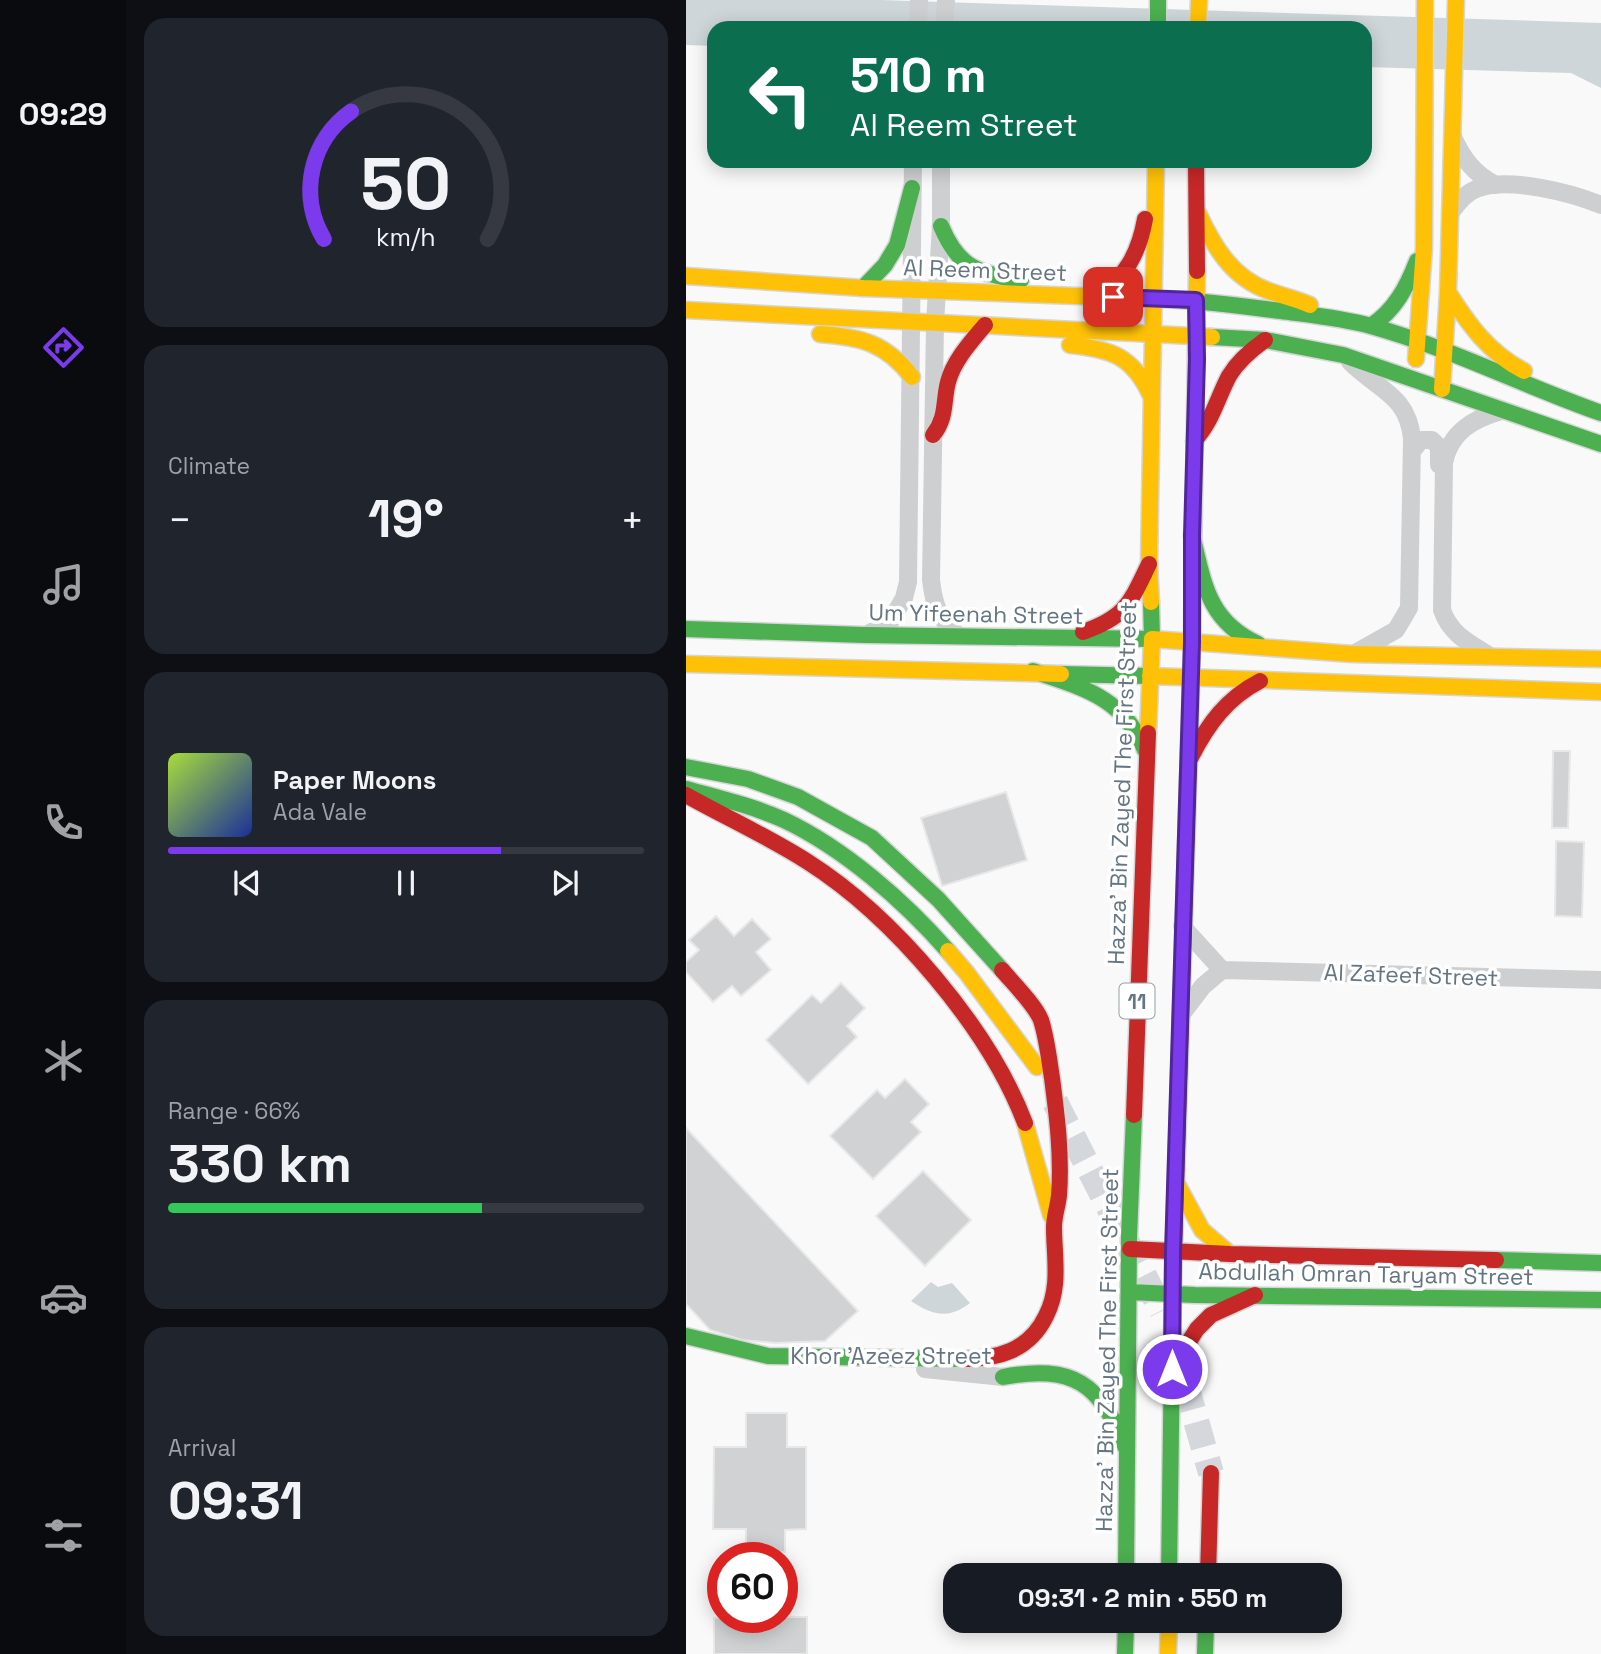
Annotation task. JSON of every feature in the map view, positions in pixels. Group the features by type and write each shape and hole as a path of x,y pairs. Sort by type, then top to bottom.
{"main road":[{"path":"1158,0 1158,21"},
{"path":"1198,21 1199,0"},
{"path":"1415,381 1424,248 1425,0"},
{"path":"1442,389 1451,212 1456,0"},
{"name":"Hazza' Bin Zayed The First Street","path":"1126,1563 1130,1249 1152,639 1149,563 1156,168"},
{"path":"1196,168 1196,300"},
{"path":"1098,297 1122,278 1131,266 1142,239 1146,208 1156,185"},
{"path":"863,288 881,269 898,242 904,208 912,188"},
{"path":"1196,208 1213,245 1223,260 1237,273 1251,284 1302,301 1327,318"},
{"path":"941,226 957,256 973,269 992,276 1027,282 1045,294"},
{"path":"1371,326 1382,320 1398,302 1424,248"},
{"name":"Al Reem Street","path":"686,276 863,288 1196,300 1327,318 1371,326 1601,413"},
{"path":"1448,292 1482,341 1507,364 1534,379 1546,394"},
{"name":"11","path":"1169,1563 1173,1252 1192,642 1196,300"},
{"path":"686,310 1265,340 1343,355 1601,444"},
{"path":"786,315 810,332 850,335 867,340 896,358 912,377"},
{"path":"933,435 940,428 945,416 948,383 952,372 961,354 985,325"},
{"path":"1037,329 1054,341 1096,347 1123,358 1138,371 1153,400"},
{"path":"1194,441 1211,422 1235,368 1254,347 1265,340"},
{"path":"1192,535 1207,593 1219,618 1243,638 1273,649"},
{"path":"1062,639 1116,619 1129,604 1149,563"},
{"name":"Um Yifeenah Street","path":"686,629 864,635 1152,639 1352,654 1601,659"},
{"path":"686,640 718,636 735,630"},
{"path":"686,664 829,669 1033,671 1191,679 1601,692"},
{"path":"686,677 829,669"},
{"path":"1033,671 1098,693 1116,705 1132,721 1146,752"},
{"path":"1188,765 1203,733 1221,708 1239,692 1261,681"},
{"name":"Khor 'Azeez Street","path":"686,767 748,779 798,796 872,838 938,898 996,962 1040,1018 1048,1050 1058,1127 1059,1195 1054,1225 1056,1271 1053,1297 1046,1318 1030,1337 1010,1353 987,1359 768,1356 686,1336"},
{"path":"686,789 728,800 783,820 825,843 879,885 922,922 957,962 1037,1067"},
{"path":"686,795 825,872 869,909 925,968 989,1053 1021,1113 1054,1225"},
{"path":"1176,1183 1202,1230 1230,1254"},
{"name":"Abdullah Omran Taryam Street","path":"1130,1249 1601,1263"},
{"name":"Abdullah Omran Taryam Street","path":"1130,1292 1601,1300"},
{"path":"1172,1369 1197,1329 1210,1315 1255,1295"},
{"path":"1003,1377 1043,1371 1067,1374 1085,1383 1093,1389 1110,1412 1129,1456"},
{"path":"1208,1563 1211,1473"},
{"path":"1125,1654 1126,1633"},
{"path":"1168,1654 1169,1633"},
{"path":"1205,1654 1206,1633"}],"street":[{"path":"918,21 919,0"},
{"path":"944,21 946,0"},
{"path":"1453,130 1465,161 1474,171 1496,185"},
{"path":"864,635 887,627 904,598 908,582 913,168"},
{"path":"941,168 941,226 935,323 931,570 933,597 937,609 945,625 959,636"},
{"path":"1451,212 1470,192 1496,185 1543,188 1601,205"},
{"path":"1343,355 1398,401 1410,422 1412,450 1411,595 1404,620 1396,630 1352,654"},
{"path":"1490,655 1455,633 1446,620 1441,598 1444,463 1449,444 1462,429 1474,421 1501,411"},
{"path":"1412,450 1422,440 1427,439 1439,447 1438,488 1443,502"},
{"path":"908,566 918,572 931,570"},
{"path":"1411,575 1414,583 1421,588 1430,588 1442,577"},
{"path":"1181,1015 1203,986 1222,970 1182,926"},
{"name":"Al Zafeef Street","path":"1222,970 1601,980"},
{"name":"Khor 'Azeez Street","path":"768,1356 799,1364 905,1368 1003,1377"}],"shaded area":[{"path":"686,0 880,0 1601,23 1601,88 1571,73 1372,67 1372,21 707,21 707,46 686,45"},
{"path":"931,1282 938,1287 952,1283 970,1303 954,1312 940,1314 911,1301"}],"building":[{"path":"1553,751 1570,751 1568,828 1552,828"},
{"path":"1006,792 1027,860 942,886 921,818"},
{"path":"1556,841 1584,842 1582,917 1555,916"},
{"path":"716,916 734,936 752,919 771,939 756,952 771,970 741,996 732,986 713,1002 686,972 686,962 699,950 689,940"},
{"path":"841,983 865,1008 847,1026 857,1037 808,1084 766,1040 812,995 821,1003"},
{"path":"905,1079 929,1104 911,1122 921,1132 873,1179 830,1136 877,1090 885,1098"},
{"path":"686,1128 858,1311 825,1341 776,1343 742,1340 710,1330 686,1304"},
{"path":"923,1171 971,1220 925,1266 876,1216"},
{"path":"746,1413 787,1413 787,1447 806,1447 806,1529 785,1530 785,1542 746,1542 746,1529 713,1529 714,1447 746,1447"},
{"path":"798,1617 807,1617 807,1654 714,1654 714,1633 798,1633"}],"tunnel":[{"path":"1055,1102 1162,1311"},
{"path":"1175,1347 1211,1473"}],"traffic: fast":[{"path":"1158,0 1158,21"},
{"path":"863,288 885,265 897,245 912,188"},
{"path":"941,226 955,252 963,260 993,275 1021,280"},
{"path":"1371,326 1387,313 1399,297 1417,261"},
{"path":"1159,299 1281,311 1371,326 1429,345 1601,413"},
{"path":"1212,337 1265,340 1343,355 1601,444"},
{"path":"1192,535 1205,585 1218,612 1241,635 1258,644"},
{"path":"686,629 864,635 1152,639 1151,602"},
{"path":"1189,753 1192,643"},
{"path":"1033,671 1085,689 1113,706 1136,732 1145,750"},
{"path":"1061,674 1150,676"},
{"path":"686,767 748,779 798,797 872,838 938,899 1002,970"},
{"path":"686,789 772,815 807,832 851,861 893,895 948,951"},
{"path":"1126,1563 1129,1237 1134,1115"},
{"path":"1496,1260 1601,1263"},
{"path":"1169,1563 1173,1280"},
{"path":"1130,1292 1601,1300"},
{"path":"686,1336 768,1356 962,1359"},
{"path":"1003,1377 1048,1373 1081,1383 1106,1408 1126,1448"},
{"path":"1125,1654 1126,1633"},
{"path":"1205,1654 1206,1633"}],"traffic: slow":[{"path":"1198,21 1199,0"},
{"path":"1416,359 1424,248 1425,0"},
{"path":"1442,389 1448,292 1456,0"},
{"path":"1151,602 1149,563 1156,168"},
{"path":"1198,213 1211,238 1234,270 1269,291 1310,305"},
{"path":"1192,643 1197,271"},
{"path":"686,276 863,288 1159,299"},
{"path":"1448,292 1490,347 1524,371"},
{"path":"686,310 1212,337"},
{"path":"820,334 848,337 872,344 892,356 912,377"},
{"path":"1070,345 1097,349 1119,357 1137,372 1151,396"},
{"path":"1148,733 1152,639 1352,654 1601,659"},
{"path":"686,664 1061,674"},
{"path":"1150,676 1601,692"},
{"path":"948,951 1037,1067"},
{"path":"1025,1123 1051,1215"},
{"path":"1177,1184 1202,1230 1230,1254"},
{"path":"1168,1654 1169,1633"}],"traffic: jam":[{"path":"1196,168 1197,271"},
{"path":"1098,297 1116,281 1130,263 1145,219"},
{"path":"933,435 943,416 948,382 954,366 985,325"},
{"path":"1194,441 1210,418 1233,371 1245,356 1265,340"},
{"path":"1083,632 1109,621 1125,607 1149,564"},
{"path":"1191,757 1204,734 1228,704 1260,681"},
{"path":"1134,1115 1148,733"},
{"path":"1173,1280 1189,753"},
{"path":"686,795 808,862 873,912 905,943 963,1013 1009,1087 1025,1123"},
{"path":"962,1359 1000,1355 1021,1345 1039,1328 1054,1294 1054,1227 1060,1180 1056,1107 1048,1049 1038,1014 1002,970"},
{"path":"1130,1249 1496,1260"},
{"path":"1173,1367 1197,1329 1211,1315 1255,1295"},
{"path":"1208,1563 1211,1473"}],"route":[{"path":"1113,297 1196,300 1192,642 1173,1252 1172,1369"}]}
